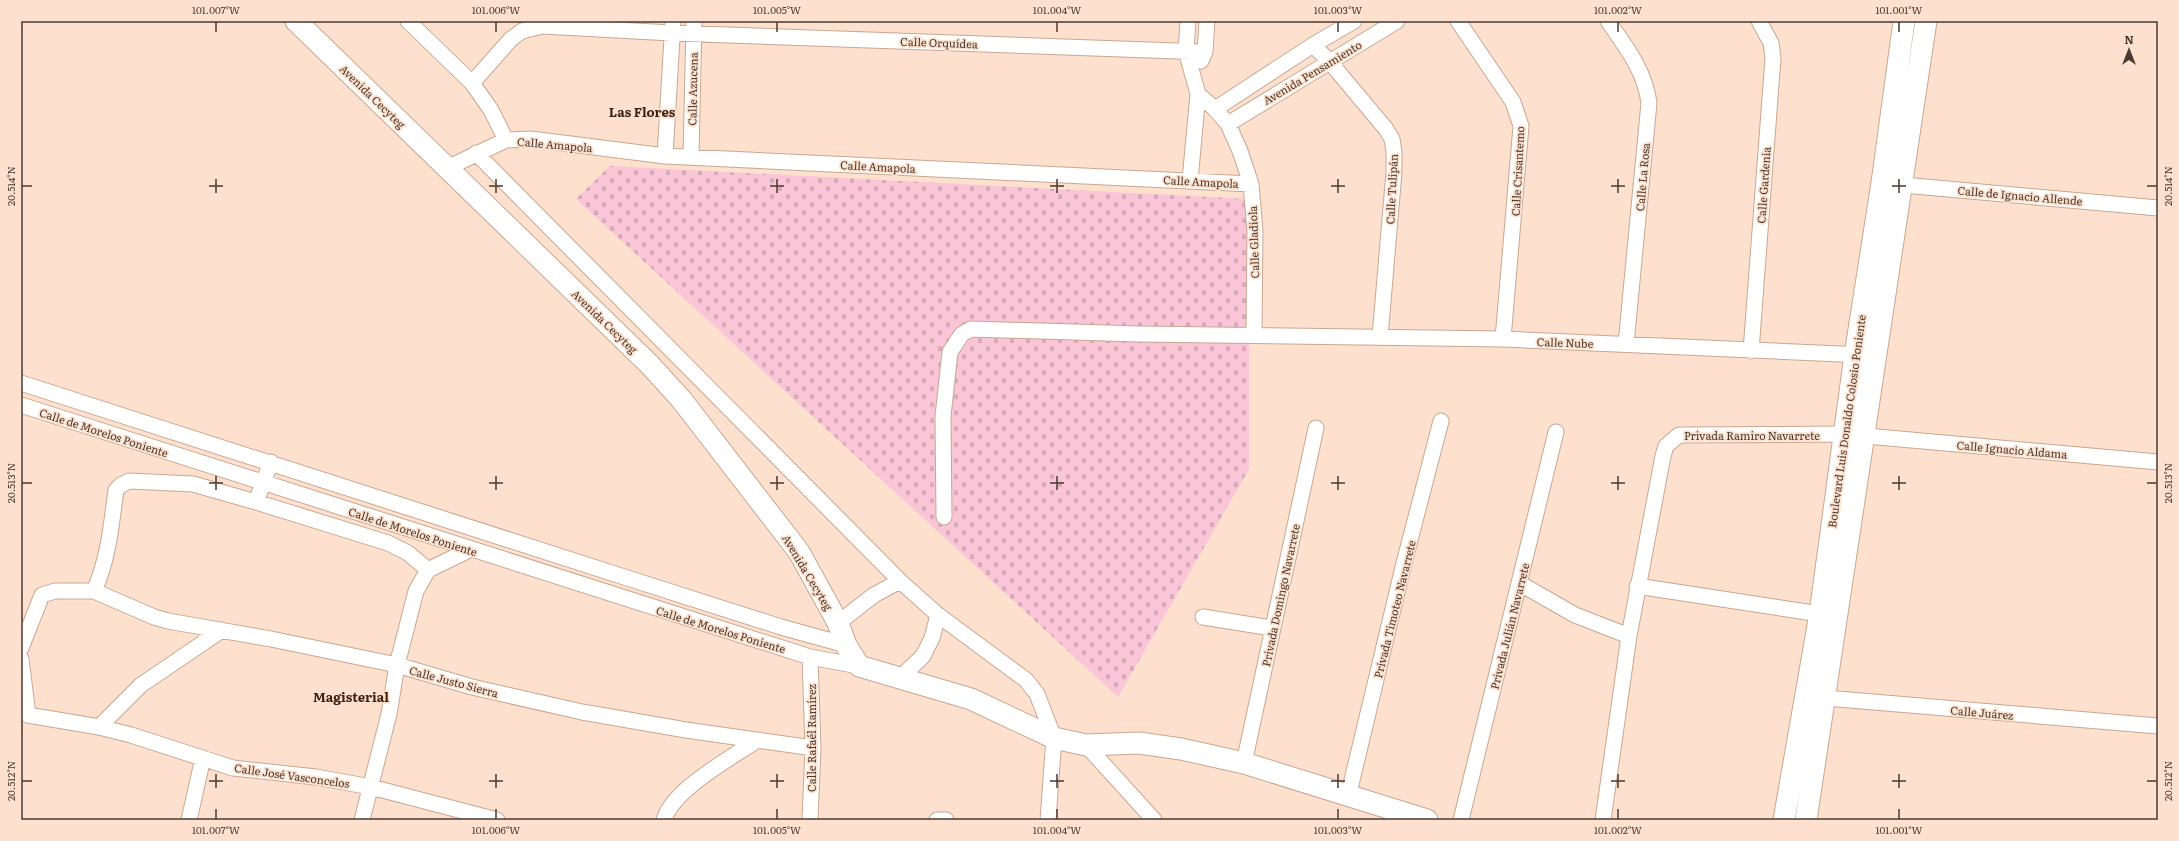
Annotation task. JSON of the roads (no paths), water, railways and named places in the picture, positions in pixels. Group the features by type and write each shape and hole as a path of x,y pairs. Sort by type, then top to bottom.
{"street":[{"name":"Avenida Cecyteg","path":"296,21 649,364 681,399 783,529 799,552 838,623 846,645 860,666"},
{"name":"Calle Amapola","path":"408,21 472,83 490,110 506,140"},
{"path":"1188,21 1186,51 1198,94 1190,180"},
{"path":"1194,76 1205,52 1207,21"},
{"name":"Avenida Pensamiento","path":"1216,109 1313,45 1354,21"},
{"name":"Avenida Pensamiento","path":"1228,124 1329,61 1397,21"},
{"name":"Calle Crisantemo","path":"1458,21 1513,102 1521,126 1503,339"},
{"name":"Calle La Rosa","path":"1608,21 1636,62 1647,87 1649,103 1626,344"},
{"name":"Calle Gardenia","path":"1751,352 1773,58 1771,43 1759,21"},
{"name":"Boulevard Luis Donaldo Colosio Poniente","path":"1892,184 1904,21"},
{"name":"Boulevard Luis Donaldo Colosio Poniente","path":"1806,820 1820,614 1844,434 1865,355 1892,184 1926,21"},
{"name":"Calle Orquídea","path":"472,83 511,39 522,31 542,26 694,27 1205,52"},
{"name":"Calle Azucena","path":"665,156 672,27"},
{"name":"Calle Azucena","path":"691,157 694,27"},
{"name":"Calle Tulipán","path":"1313,45 1329,61 1386,129 1392,139 1394,172 1380,337"},
{"name":"Calle Gladiola","path":"1198,94 1216,109 1228,124 1240,151 1251,184 1255,231 1254,334"},
{"name":"Calle Amapola","path":"447,168 476,152 506,140 531,139 665,156 1251,184"},
{"path":"476,152 900,581 938,615 1026,680 1037,694 1054,738 1048,820"},
{"name":"Calle de Ignacio Allende","path":"1892,184 2158,208"},
{"name":"Calle Nube","path":"944,517 943,416 950,352 962,334 971,328 1139,334 1254,334 1503,339 1626,344 1751,352 1865,355"},
{"name":"Boulevard Luis Donaldo Colosio Poniente","path":"1784,820 1815,697 1865,436 1865,355"},
{"name":"Calle de Morelos Poniente","path":"21,383 271,462 781,627 846,645"},
{"name":"Calle de Morelos Poniente","path":"21,405 469,550 810,657 860,666 971,699 1054,738 1086,745 1159,745 1244,763 1348,797 1427,820"},
{"path":"131,441 138,420"},
{"name":"Privada Timoteo Navarrete","path":"1348,797 1404,563 1441,422"},
{"name":"Privada Domingo Navarrete","path":"1244,763 1316,428"},
{"name":"Privada Julián Navarrete","path":"1461,820 1556,432"},
{"name":"Privada Ramiro Navarrete","path":"1603,820 1637,586 1666,446 1679,436 1844,434 1865,436"},
{"name":"Calle Ignacio Aldama","path":"1865,436 2158,462"},
{"path":"256,502 271,462"},
{"path":"21,648 42,595 55,591 97,592 109,549 116,490 121,485 129,481 193,484 256,502 388,543 408,553 428,570"},
{"path":"361,535 366,516"},
{"path":"362,820 389,714 396,665 416,592 428,570 469,550"},
{"path":"611,594 618,575"},
{"path":"838,623 851,611 874,595 900,581"},
{"path":"1519,583 1575,615 1629,636"},
{"path":"1637,586 1820,614"},
{"name":"Calle Justo Sierra","path":"97,592 154,616 396,665 472,687 582,712 813,748"},
{"path":"900,678 923,656 932,638 938,615"},
{"path":"1203,617 1272,628"},
{"path":"99,727 141,685 222,630"},
{"name":"Calle Rafaél Ramírez","path":"810,657 813,748 810,820"},
{"path":"21,659 30,719"},
{"name":"Calle Juárez","path":"1815,697 2158,726"},
{"name":"Calle José Vasconcelos","path":"30,719 99,727 233,768 316,777 371,786 497,820"},
{"path":"664,820 673,801 688,788 757,740"},
{"path":"1086,745 1154,820"},
{"path":"190,820 203,758"},
{"path":"937,820 946,820"}],"district":[{"name":"Las Flores","path":"642,111"},
{"name":"Magisterial","path":"351,696"}]}
